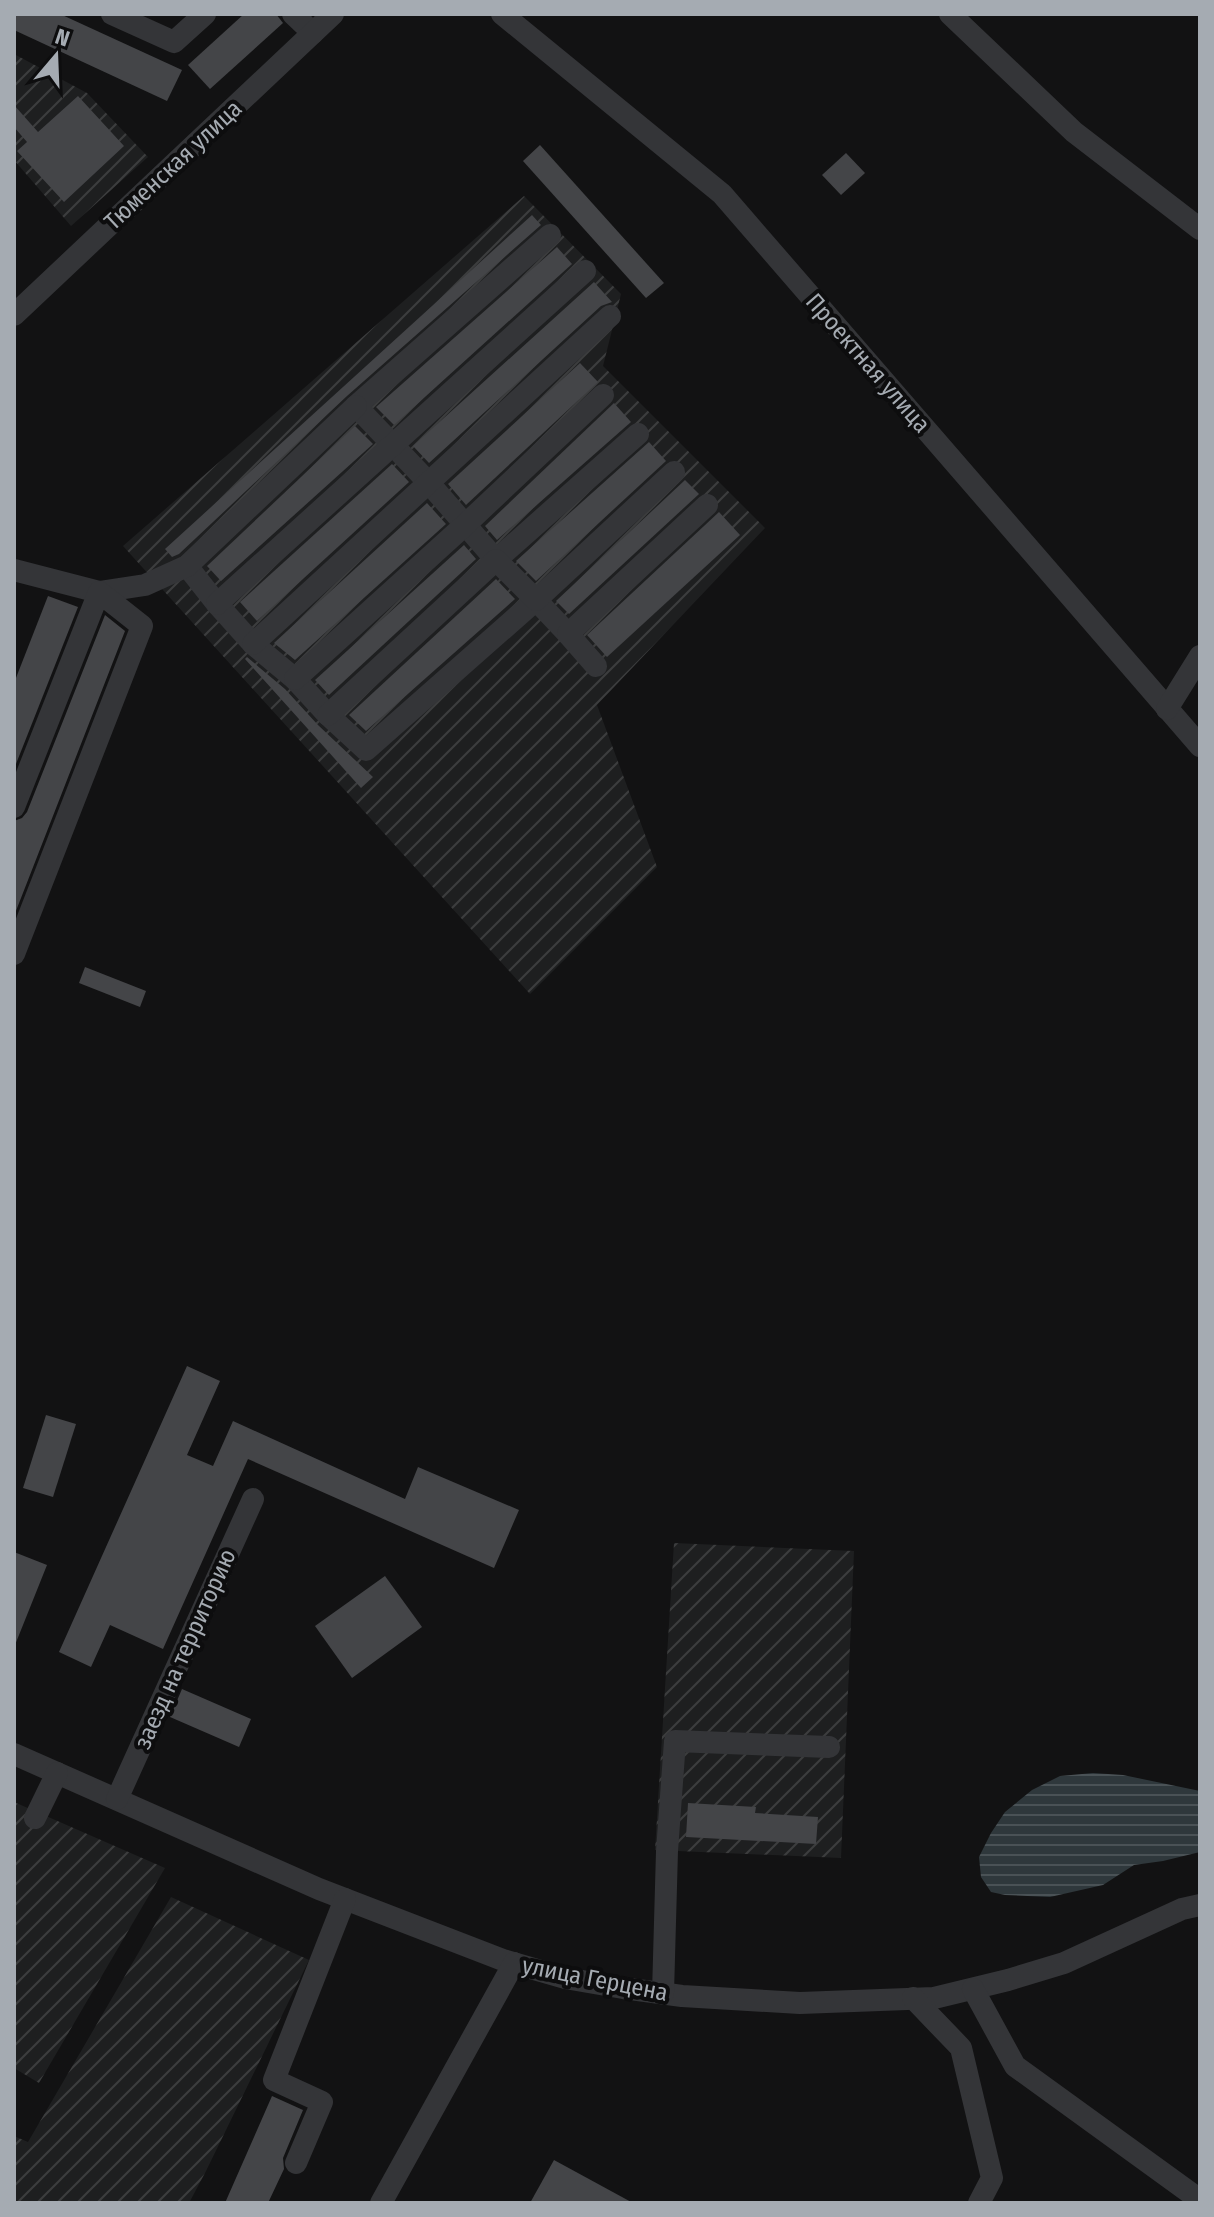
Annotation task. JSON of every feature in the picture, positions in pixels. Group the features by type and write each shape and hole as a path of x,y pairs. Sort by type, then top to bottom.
{"street":[{"path":"112,14 174,42 205,14"},
{"path":"293,14 313,33"},
{"name":"Тюменская улица","path":"14,315 333,14"},
{"name":"Проектная улица","path":"502,14 722,194 1200,746"},
{"path":"950,14 1074,132 1200,229"},
{"path":"14,570 99,592 145,585 187,566 356,406 550,235"},
{"path":"217,604 585,271"},
{"path":"253,644 610,316"},
{"path":"295,679 603,395"},
{"path":"356,406 596,666"},
{"path":"328,715 638,434"},
{"path":"187,566 253,644 295,679 366,750 536,600 674,472"},
{"path":"568,634 707,505"},
{"path":"14,807 99,592"},
{"path":"14,954 142,626 99,592"},
{"path":"1167,709 1200,656"},
{"name":"заезд на территорию","path":"117,1799 253,1499"},
{"path":"663,1993 667,1851 675,1741 829,1747"},
{"name":"улица Герцена","path":"14,1754 345,1899 514,1963 565,1978 663,1993 800,2003 934,1998 1064,1963 1182,1909 1200,1905"},
{"path":"35,1818 57,1773"},
{"path":"296,2163 322,2102 274,2080 345,1899"},
{"path":"381,2203 514,1963"},
{"path":"973,1989 1015,2066 1200,2200"},
{"path":"913,1998 961,2048 992,2178 979,2203"}],"shaded area":[{"path":"14,54 87,93 148,157 71,226 14,160"},
{"path":"524,196 621,294 603,366 765,528 597,705 657,867 530,994 123,546"},
{"path":"674,1543 854,1551 841,1858 655,1850"},
{"path":"1093,1773 1123,1775 1200,1791 1200,1852 1134,1865 1103,1885 1050,1897 991,1892 981,1877 979,1857 1005,1812 1032,1790 1060,1776"},
{"path":"14,1802 165,1868 39,2083 14,2068"},
{"path":"171,1897 309,1960 206,2171 189,2203 14,2203 14,2136 28,2142"}],"building":[{"path":"14,14 60,14 182,70 167,101 14,30"},
{"path":"244,14 276,14 283,23 210,89 188,65"},
{"path":"78,96 124,146 64,202 17,151 27,142 14,127 14,105 38,132"},
{"path":"540,145 664,283 646,298 523,161"},
{"path":"846,153 865,173 841,195 822,175"},
{"path":"532,215 541,225 347,396 179,554 172,557 165,549"},
{"path":"557,247 572,264 394,425 376,407"},
{"path":"594,282 612,302 601,306 429,463 413,446"},
{"path":"580,363 598,382 466,505 448,484"},
{"path":"614,403 631,422 497,540 485,526"},
{"path":"355,426 373,444 221,581 207,566"},
{"path":"649,442 666,461 536,581 516,561"},
{"path":"392,464 409,482 257,621 240,602"},
{"path":"685,480 699,494 569,614 556,601"},
{"path":"427,503 446,524 295,660 274,643"},
{"path":"719,512 740,535 607,657 587,635"},
{"path":"464,545 476,559 329,695 315,680"},
{"path":"496,579 515,599 366,731 349,715"},
{"path":"48,596 78,607 14,769 14,683"},
{"path":"105,615 125,631 14,916 14,821 27,812"},
{"path":"247,657 285,689 373,777 361,788 245,659"},
{"path":"85,967 146,991 140,1007 79,983"},
{"path":"187,1366 220,1381 187,1455 213,1466 233,1421 405,1499 418,1467 519,1510 494,1568 248,1459 163,1649 110,1625 91,1667 59,1652"},
{"path":"46,1415 76,1424 53,1497 23,1488"},
{"path":"14,1552 47,1565 15,1645 14,1645"},
{"path":"385,1576 422,1627 352,1678 315,1626"},
{"path":"182,1689 251,1719 239,1747 170,1717"},
{"path":"688,1803 756,1807 755,1813 818,1817 816,1844 686,1837"},
{"path":"272,2096 303,2110 283,2158 284,2169 268,2203 225,2203"},
{"path":"554,2160 633,2203 530,2203"}]}
